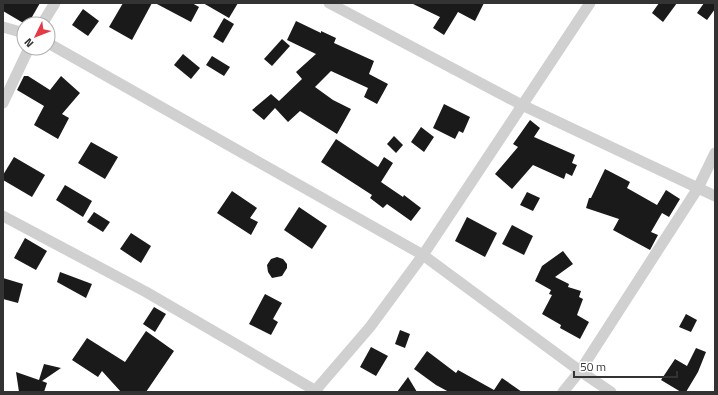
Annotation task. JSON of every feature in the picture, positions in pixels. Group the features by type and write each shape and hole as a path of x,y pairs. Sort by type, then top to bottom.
{"street":[{"path":"47,16 55,3"},
{"path":"329,3 522,105 715,196"},
{"path":"3,216 146,292 316,391 370,327 423,255 590,3"},
{"path":"3,27 16,31"},
{"path":"56,48 423,255 580,371 611,392"},
{"path":"3,104 25,56"},
{"path":"563,392 580,371 698,188 715,153"}],"building":[{"path":"3,3 40,3 33,16 16,16 16,19 3,11"},
{"path":"123,3 152,3 132,40 109,27"},
{"path":"155,3 192,3 199,7 191,22"},
{"path":"203,3 238,3 229,18"},
{"path":"411,3 484,3 475,21 458,12 444,35 433,28 440,17"},
{"path":"659,3 677,3 663,22 652,13"},
{"path":"704,3 715,3 715,9 707,20 697,13"},
{"path":"83,9 99,21 88,36 72,25"},
{"path":"224,18 234,24 223,43 213,37"},
{"path":"296,21 321,33 321,31 336,38 334,43 374,61 369,74 388,84 377,104 364,97 368,88 331,71 315,87 333,100 351,109 337,134 300,111 288,122 275,108 264,120 252,110 271,94 279,101 302,79 296,72 316,54 287,40"},
{"path":"282,39 290,46 272,66 264,59"},
{"path":"183,54 200,68 191,79 174,65"},
{"path":"212,56 230,67 224,76 206,65"},
{"path":"24,76 28,76 50,90 61,76 80,93 62,114 69,118 58,139 34,125 44,106 17,90"},
{"path":"444,104 470,117 463,133 459,131 455,139 433,128"},
{"path":"530,120 540,128 534,137 575,155 572,163 577,165 572,176 566,173 564,179 533,165 512,189 495,174 518,147 513,144"},
{"path":"421,127 434,137 424,152 411,142"},
{"path":"394,136 403,145 396,153 387,144"},
{"path":"336,139 378,167 384,157 393,163 381,182 403,197 404,195 421,208 411,221 387,204 383,208 370,198 372,195 321,162"},
{"path":"91,142 118,157 105,179 78,163"},
{"path":"14,157 45,175 32,197 3,180 3,175"},
{"path":"605,169 630,182 627,188 657,205 666,190 680,199 669,217 662,213 651,232 658,235 650,250 613,230 619,219 586,208 589,198 591,198"},
{"path":"65,185 92,201 83,217 56,200"},
{"path":"232,191 257,208 250,218 258,222 251,235 217,213"},
{"path":"527,192 540,198 533,211 520,205"},
{"path":"299,207 327,226 312,249 284,230"},
{"path":"94,212 110,222 103,232 87,222"},
{"path":"467,217 497,233 485,257 455,241"},
{"path":"512,225 533,236 524,255 502,244"},
{"path":"131,233 151,246 141,263 120,249"},
{"path":"25,238 47,251 36,270 14,258"},
{"path":"563,251 573,264 555,277 569,284 568,287 581,291 579,297 583,299 577,315 589,322 580,339 560,328 561,325 542,314 552,295 549,294 551,290 535,281 542,266"},
{"path":"277,257 283,259 287,264 287,268 282,276 272,278 268,272 267,265 271,259"},
{"path":"60,272 92,284 86,298 57,282"},
{"path":"3,278 23,284 18,303 3,299"},
{"path":"265,294 282,303 273,319 278,322 271,335 249,324"},
{"path":"154,307 166,314 155,332 143,324"},
{"path":"686,314 697,320 691,332 679,327"},
{"path":"400,330 410,334 405,348 395,344"},
{"path":"146,331 174,351 146,392 121,392 102,371 98,377 72,360 87,338 125,362"},
{"path":"371,347 388,356 376,376 360,367"},
{"path":"696,348 706,352 698,372 686,392 681,392 661,380 675,359 687,366"},
{"path":"427,351 456,373 458,370 494,390 502,378 522,392 449,392 436,385 414,369"},
{"path":"44,364 61,368 42,381 47,383 44,392 19,392 16,372 39,380"},
{"path":"408,377 417,392 397,392"}]}
